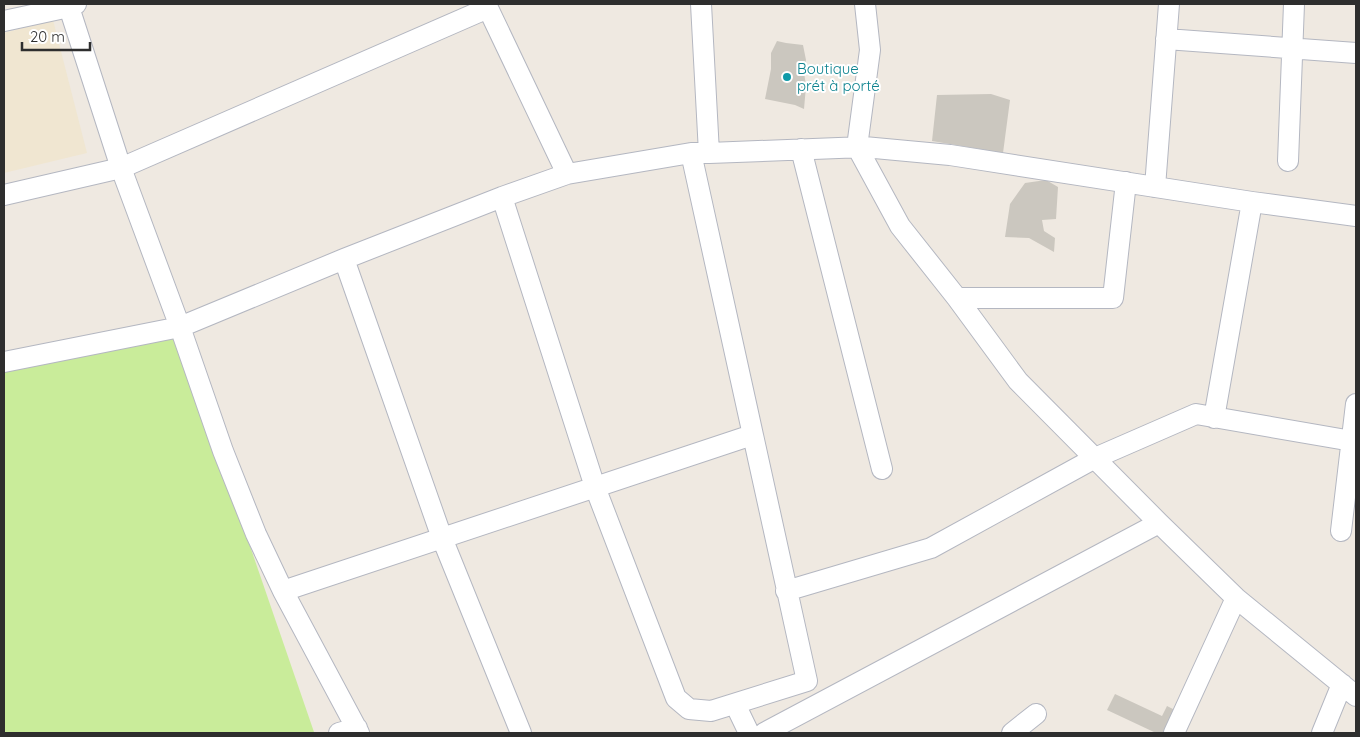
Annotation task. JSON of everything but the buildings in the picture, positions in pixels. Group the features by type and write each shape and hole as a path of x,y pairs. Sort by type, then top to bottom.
{"street":[{"path":"502,197 595,487 676,698 689,709 711,711 807,681 752,435 700,153 701,4"},
{"path":"866,4 870,50 857,147 900,226 957,298 1018,381 1236,598 1349,690 1322,733"},
{"path":"1155,187 1168,4"},
{"path":"1288,161 1294,4"},
{"path":"4,21 71,5 121,168 256,534 352,731"},
{"path":"4,195 121,168 487,6 568,174"},
{"path":"1166,39 1356,53"},
{"path":"4,362 180,327 344,259 502,197 568,174 700,153 864,146 950,155 1252,202 1356,216"},
{"path":"801,149 882,470"},
{"path":"957,298 1114,298 1126,182"},
{"path":"1214,418 1252,202"},
{"path":"344,259 442,538 522,733"},
{"path":"1341,531 1356,404"},
{"path":"786,591 931,548 1095,458 1196,414 1352,441"},
{"path":"283,592 752,435"},
{"path":"764,733 1160,524"},
{"path":"1174,733 1236,598"},
{"path":"735,704 749,733"},
{"path":"1012,733 1036,714"}],"shaded area":[{"path":"53,20 87,153 4,173 4,33"}],"green space":[{"path":"176,331 314,732 4,733 4,371"}],"place":[{"name":"Boutique prét à porté","path":"787,77"}]}
